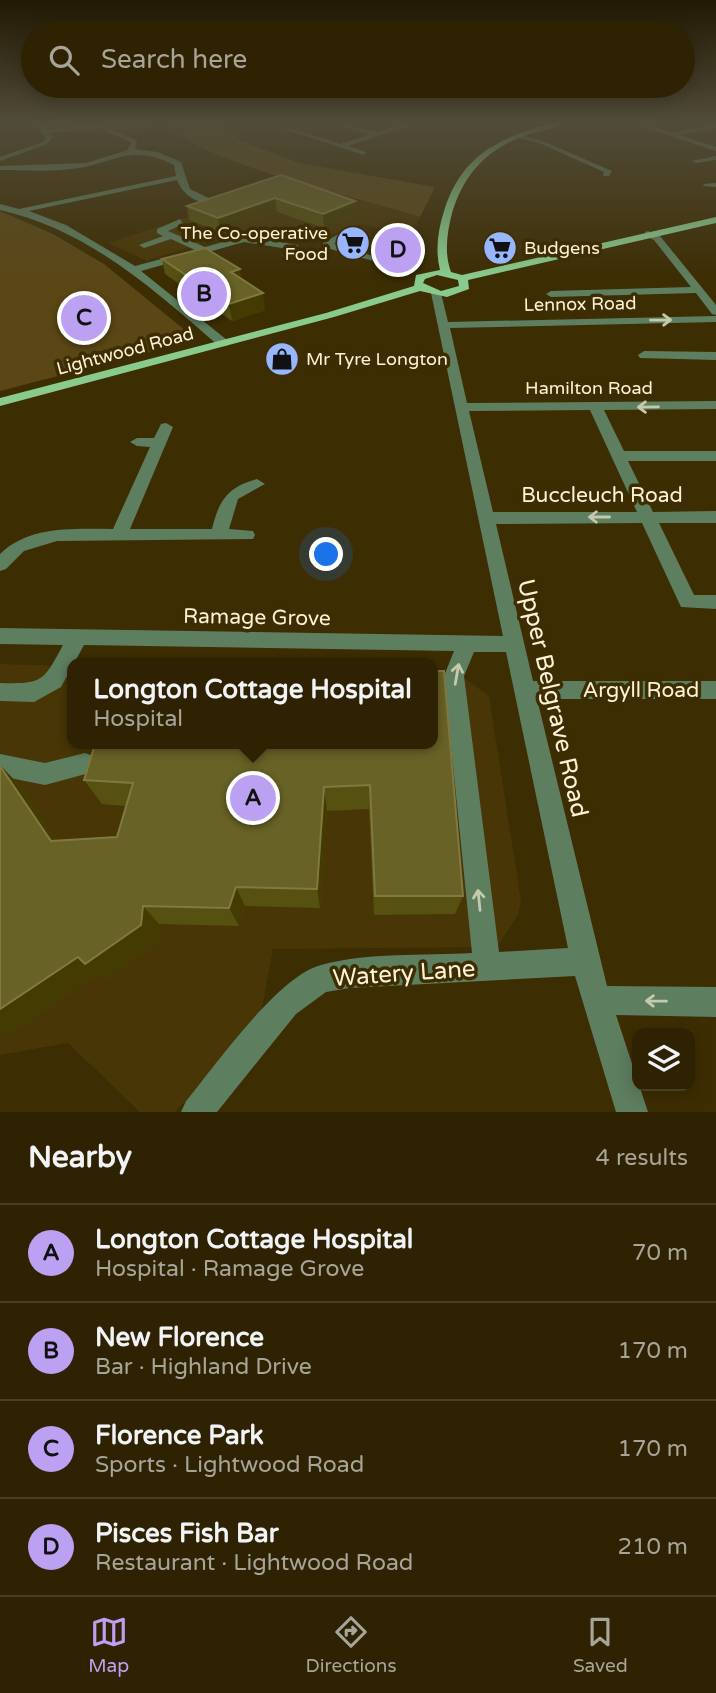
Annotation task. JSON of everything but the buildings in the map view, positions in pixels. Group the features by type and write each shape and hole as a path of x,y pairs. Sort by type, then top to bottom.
{"main road":[{"path":"446,273 442,262 442,237 458,182 463,174"},
{"path":"462,278 466,283 463,289 428,290 418,284 420,277 446,273 462,278 716,220"},
{"name":"Lightwood Road","path":"0,402 428,290"}],"street":[{"path":"177,174 185,190 197,199 214,204"},
{"path":"22,211 177,178"},
{"path":"202,209 227,201"},
{"path":"0,207 22,211 70,230 136,270 223,343"},
{"path":"180,222 161,230 202,249"},
{"path":"287,256 345,234"},
{"path":"648,234 657,238 716,312"},
{"path":"144,246 171,236"},
{"path":"136,270 244,239 310,246 388,262"},
{"name":"Upper Belgrave Road","path":"428,290 446,325 512,644 585,961 632,1112"},
{"path":"551,294 698,290"},
{"name":"Lennox Road","path":"446,325 716,319"},
{"path":"644,355 716,356"},
{"name":"Hamilton Road","path":"462,407 716,405"},
{"path":"596,408 688,602 716,601"},
{"path":"120,533 166,427"},
{"path":"137,442 159,443"},
{"path":"619,456 716,456"},
{"path":"221,528 231,495 239,488 257,484"},
{"name":"Buccleuch Road","path":"487,518 716,517"},
{"path":"0,564 18,547 56,535 221,528 247,535"},
{"name":"Ramage Grove","path":"0,636 512,644"},
{"path":"0,692 34,693 54,681 78,637"},
{"path":"467,643 454,676 487,967"},
{"name":"Argyll Road","path":"524,690 716,690"},
{"path":"0,765 45,775 85,764"},
{"name":"Watery Lane","path":"197,1112 286,1004 320,979 350,974 585,961"},
{"path":"595,1000 716,1002"}],"shaded area":[{"path":"271,174 361,174 435,187 420,217"},
{"path":"296,182 420,217 413,236 360,224 318,239 254,232 224,236 147,261 108,243"},
{"path":"0,211 53,234 104,264 197,340 0,391"},
{"path":"0,664 67,666 67,749 438,749 438,673 464,678 489,696 521,901 518,915 497,947 273,949 260,1018 175,1112 140,1112 68,1043 0,1055"}],"place":[{"name":"The Co-operative Food","path":"353,243"},
{"name":"Budgens","path":"500,248"},
{"name":"Pisces Fish Bar","path":"398,250"},
{"name":"New Florence","path":"204,294"},
{"name":"Florence Park","path":"84,318"},
{"name":"Mr Tyre Longton","path":"282,359"},
{"name":"Longton Cottage Hospital","path":"253,798"}]}
